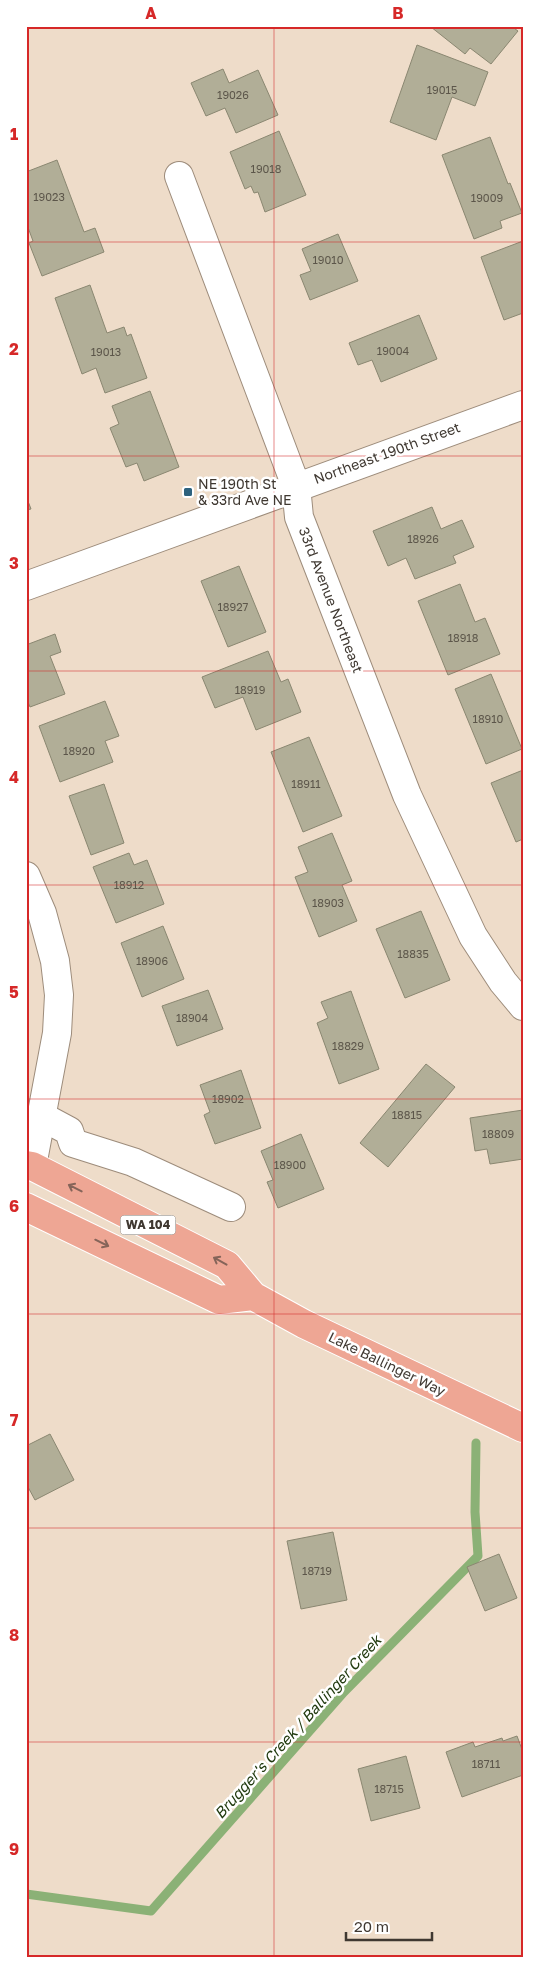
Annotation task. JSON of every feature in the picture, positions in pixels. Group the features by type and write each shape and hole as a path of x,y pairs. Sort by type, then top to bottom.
{"main road":[{"name":"Lake Ballinger Way","path":"29,1165 226,1265 254,1296 304,1324 523,1428"},
{"name":"WA 104","path":"26,1207 219,1300 254,1296"}],"street":[{"name":"33rd Avenue Northeast","path":"179,176 296,486 299,517 407,795 473,936 503,982 523,1006"},
{"name":"Northeast 190th Street","path":"26,586 523,404"},
{"path":"26,876 42,912 55,960 59,995 57,1033 41,1116 29,1165"},
{"path":"41,1116 69,1131 73,1144 133,1162 231,1207"}],"building":[{"path":"432,26 511,26 518,31 491,64 470,48 465,54"},
{"path":"417,45 488,72 475,106 452,97 436,140 390,122"},
{"path":"223,69 229,83 258,70 278,115 236,133 225,108 206,116 191,83"},
{"path":"279,131 306,195 265,212 258,192 254,193 251,186 245,189 230,152"},
{"path":"490,137 508,184 510,183 522,213 500,221 502,228 474,239 442,155"},
{"path":"57,160 84,232 95,228 104,252 42,276 29,243 33,241 26,222 26,172"},
{"path":"338,234 358,281 310,300 300,275 311,271 302,249"},
{"path":"523,241 523,313 504,320 481,257"},
{"path":"90,285 107,333 124,327 127,336 131,334 147,378 105,393 96,368 82,374 55,298"},
{"path":"419,315 437,359 381,382 372,360 358,365 349,343"},
{"path":"150,391 179,467 144,481 137,463 126,467 110,428 119,424 112,406"},
{"path":"26,496 31,509 26,510"},
{"path":"432,507 441,529 462,520 474,547 453,556 456,563 415,579 406,558 388,566 373,531"},
{"path":"239,566 266,632 228,647 201,581"},
{"path":"460,584 475,622 485,618 500,654 448,675 418,601"},
{"path":"55,634 61,652 50,656 65,694 30,707 26,697 26,645"},
{"path":"268,651 281,682 288,679 301,712 256,730 243,697 215,708 202,677"},
{"path":"491,674 522,749 486,764 455,689"},
{"path":"105,701 119,736 105,741 113,762 60,782 39,726"},
{"path":"309,737 342,816 303,832 271,752"},
{"path":"523,770 523,839 516,842 491,783"},
{"path":"104,784 124,843 91,855 69,796"},
{"path":"332,833 352,881 342,885 357,921 319,937 295,877 308,872 298,847"},
{"path":"129,853 134,865 147,860 164,904 116,923 93,867"},
{"path":"421,911 450,980 405,998 376,929"},
{"path":"163,926 184,979 142,997 121,943"},
{"path":"208,990 223,1029 177,1046 162,1006"},
{"path":"351,991 379,1069 339,1084 317,1023 328,1018 321,1002"},
{"path":"426,1064 455,1087 388,1167 360,1143"},
{"path":"241,1070 261,1128 215,1144 204,1115 210,1112 200,1085"},
{"path":"523,1110 523,1159 490,1164 487,1149 475,1151 470,1118"},
{"path":"301,1134 324,1189 278,1208 267,1182 273,1180 261,1151"},
{"path":"50,1434 74,1480 35,1500 28,1487 26,1488 26,1446"},
{"path":"333,1532 347,1600 301,1609 287,1541"},
{"path":"499,1554 517,1598 485,1611 467,1567"},
{"path":"517,1736 523,1752 523,1775 462,1797 446,1752 473,1742 475,1747 502,1738 503,1741"},
{"path":"406,1756 420,1808 371,1821 358,1769"}],"waterway":[{"name":"Brugger's Creek / Ballinger Creek","path":"26,1894 151,1911 344,1692 478,1556 475,1512 476,1443"}],"place":[{"name":"NE 190th St & 33rd Ave NE","path":"188,492"}]}
